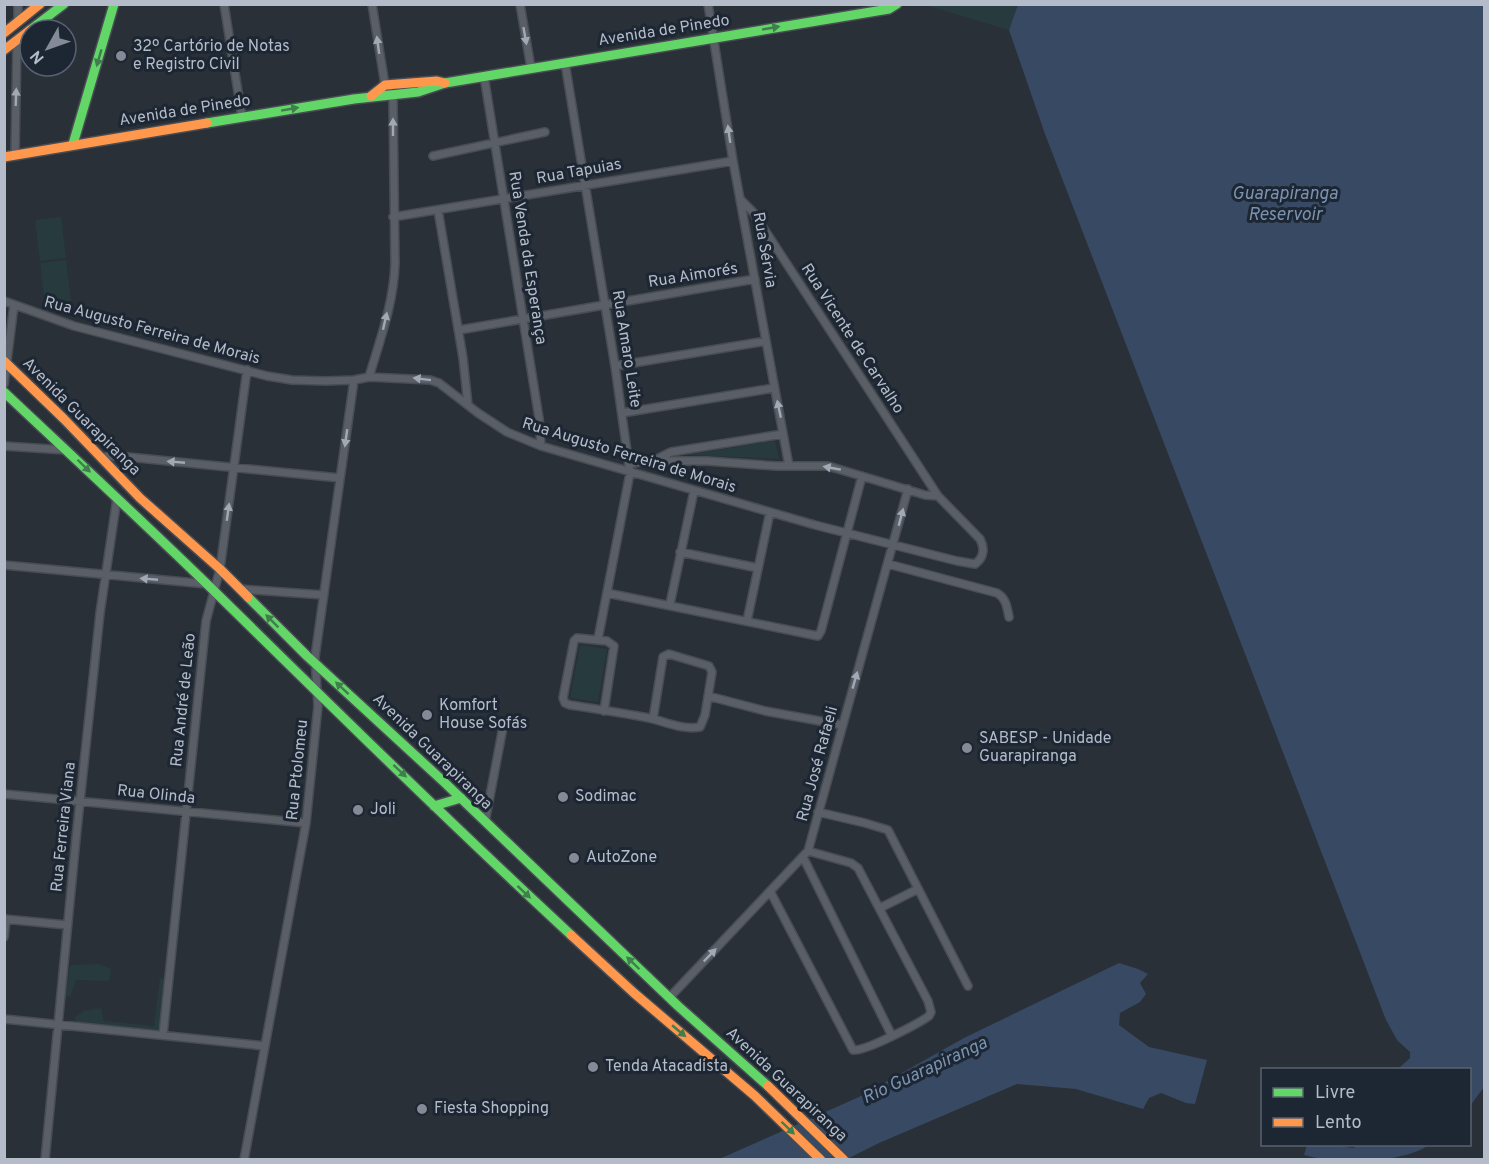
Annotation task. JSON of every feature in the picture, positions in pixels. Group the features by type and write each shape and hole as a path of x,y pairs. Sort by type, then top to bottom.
{"main road":[{"path":"23,18 40,4"},
{"path":"46,18 64,4"},
{"path":"73,144 114,4"},
{"name":"Avenida de Pinedo","path":"10,156 370,97 393,97 438,87 445,83 893,7"},
{"path":"4,33 18,22"},
{"path":"4,50 17,40"},
{"name":"Avenida de Pinedo","path":"370,97 385,85 436,81 445,83"},
{"name":"Avenida Guarapiranga","path":"6,362 140,498 220,569 314,662 669,998 769,1087 844,1160"},
{"name":"Avenida Guarapiranga","path":"4,392 210,587 434,806 634,993 755,1096 821,1160"},
{"path":"434,806 460,798"},
{"path":"634,993 659,1005 669,998"}],"street":[{"path":"224,4 242,117"},
{"path":"369,377 384,326 394,278 393,97 385,85 372,4"},
{"path":"520,4 531,68"},
{"name":"Rua Sérvia","path":"708,4 733,160 789,466"},
{"path":"10,156 17,40"},
{"name":"Rua Amaro Leite","path":"565,63 615,366 630,473 598,639"},
{"name":"Rua Venda da Esperança","path":"484,76 539,418 541,446"},
{"path":"433,156 545,132"},
{"name":"Rua Tapuias","path":"393,217 733,160"},
{"name":"Rua Vicente de Carvalho","path":"741,200 753,213 938,496 983,545 982,555 978,562"},
{"path":"438,210 459,330 468,389 468,405"},
{"name":"Rua Aimorés","path":"459,330 755,279"},
{"name":"Rua Augusto Ferreira de Morais","path":"4,302 74,326 292,380 354,380 369,377 430,380 439,383 507,432 541,446 770,512 968,564 978,562"},
{"path":"4,384 14,305"},
{"path":"615,366 766,341"},
{"name":"Rua André de Leão","path":"163,1035 210,587 220,569 247,370"},
{"name":"Rua Ptolomeu","path":"244,1160 306,823 318,695 314,662 354,380"},
{"path":"622,413 774,388"},
{"path":"629,464 657,459 671,452 783,434"},
{"path":"4,446 67,450"},
{"path":"100,457 118,456 340,478"},
{"path":"657,459 828,466 925,495 938,496"},
{"path":"607,593 670,604 815,636 821,631 862,476"},
{"name":"Rua José Rafaeli","path":"669,998 805,854 908,489"},
{"path":"670,604 694,491"},
{"name":"Rua Ferreira Viana","path":"45,1160 80,801 105,575 117,498"},
{"path":"747,621 770,512"},
{"path":"680,552 758,568"},
{"path":"888,564 997,593 1006,602 1009,617"},
{"path":"4,565 210,587"},
{"path":"240,589 324,595"},
{"path":"604,711 615,649 611,642 581,638 574,641 564,695 565,703 604,711 653,719 670,725 700,727 705,715 712,672 709,666 669,654 663,657 653,719"},
{"path":"708,696 765,711 842,725"},
{"path":"485,822 504,722"},
{"name":"Rua Olinda","path":"4,794 306,823"},
{"path":"818,812 887,829 968,986"},
{"path":"770,891 853,1050 857,1051 892,1036 929,1016 931,1012 928,1001 856,866 805,854"},
{"path":"805,854 892,1036"},
{"path":"880,908 918,889"},
{"path":"4,937 5,919 67,925"},
{"path":"4,1019 265,1046"}],"green space":[{"path":"925,5 1052,5 1022,66 1009,30"},
{"path":"61,217 66,258 40,261 35,220"},
{"path":"66,260 71,301 45,304 40,263"},
{"path":"775,441 779,459 687,455"},
{"path":"580,645 607,649 598,702 570,698"},
{"path":"99,964 111,969 109,981 76,980 70,997 66,996 71,965"},
{"path":"160,978 166,979 161,1030 79,1024 74,1018 84,1011 101,1008 104,1021 154,1026"}],"water":[{"name":"Guarapiranga Reservoir","path":"1018,5 1484,5 1484,1087 1471,1105 1471,1068 1399,1068 1410,1058 1410,1052 1397,1040 1386,1020 1045,134 1009,30"},
{"name":"Rio Guarapiranga","path":"1119,963 1148,974 1140,983 1146,994 1140,1002 1120,1013 1119,1025 1149,1047 1207,1060 1195,1104 1186,1103 1161,1093 1149,1098 1143,1109 1076,1089 1017,1084 847,1159 717,1160 859,1097 964,1038"},
{"path":"1307,1146 1353,1148 1356,1146 1427,1146 1402,1156 1386,1159 1350,1161 1304,1155"}],"traffic: fast":[{"path":"46,18 64,4"},
{"path":"73,144 114,4"},
{"path":"207,123 354,99 418,92 445,83 889,9 897,4"},
{"path":"4,392 571,935"},
{"path":"248,597 307,656 444,782 678,1006 768,1086"},
{"path":"434,806 461,798"}],"traffic: slow":[{"path":"4,33 40,4"},
{"path":"4,50 18,39"},
{"path":"371,96 385,85 437,81 445,83"},
{"path":"4,157 207,123"},
{"path":"4,361 140,498 248,597"},
{"path":"571,935 634,993 755,1096 821,1160"},
{"path":"768,1086 844,1160"}],"place":[{"name":"32º Cartório de Notas e Registro Civil","path":"121,56"},
{"name":"Komfort House Sofás","path":"427,715"},
{"name":"SABESP - Unidade Guarapiranga","path":"967,748"},
{"name":"Sodimac","path":"563,797"},
{"name":"Joli","path":"358,810"},
{"name":"AutoZone","path":"574,858"},
{"name":"Tenda Atacadista","path":"593,1067"},
{"name":"Fiesta Shopping","path":"422,1109"}]}
